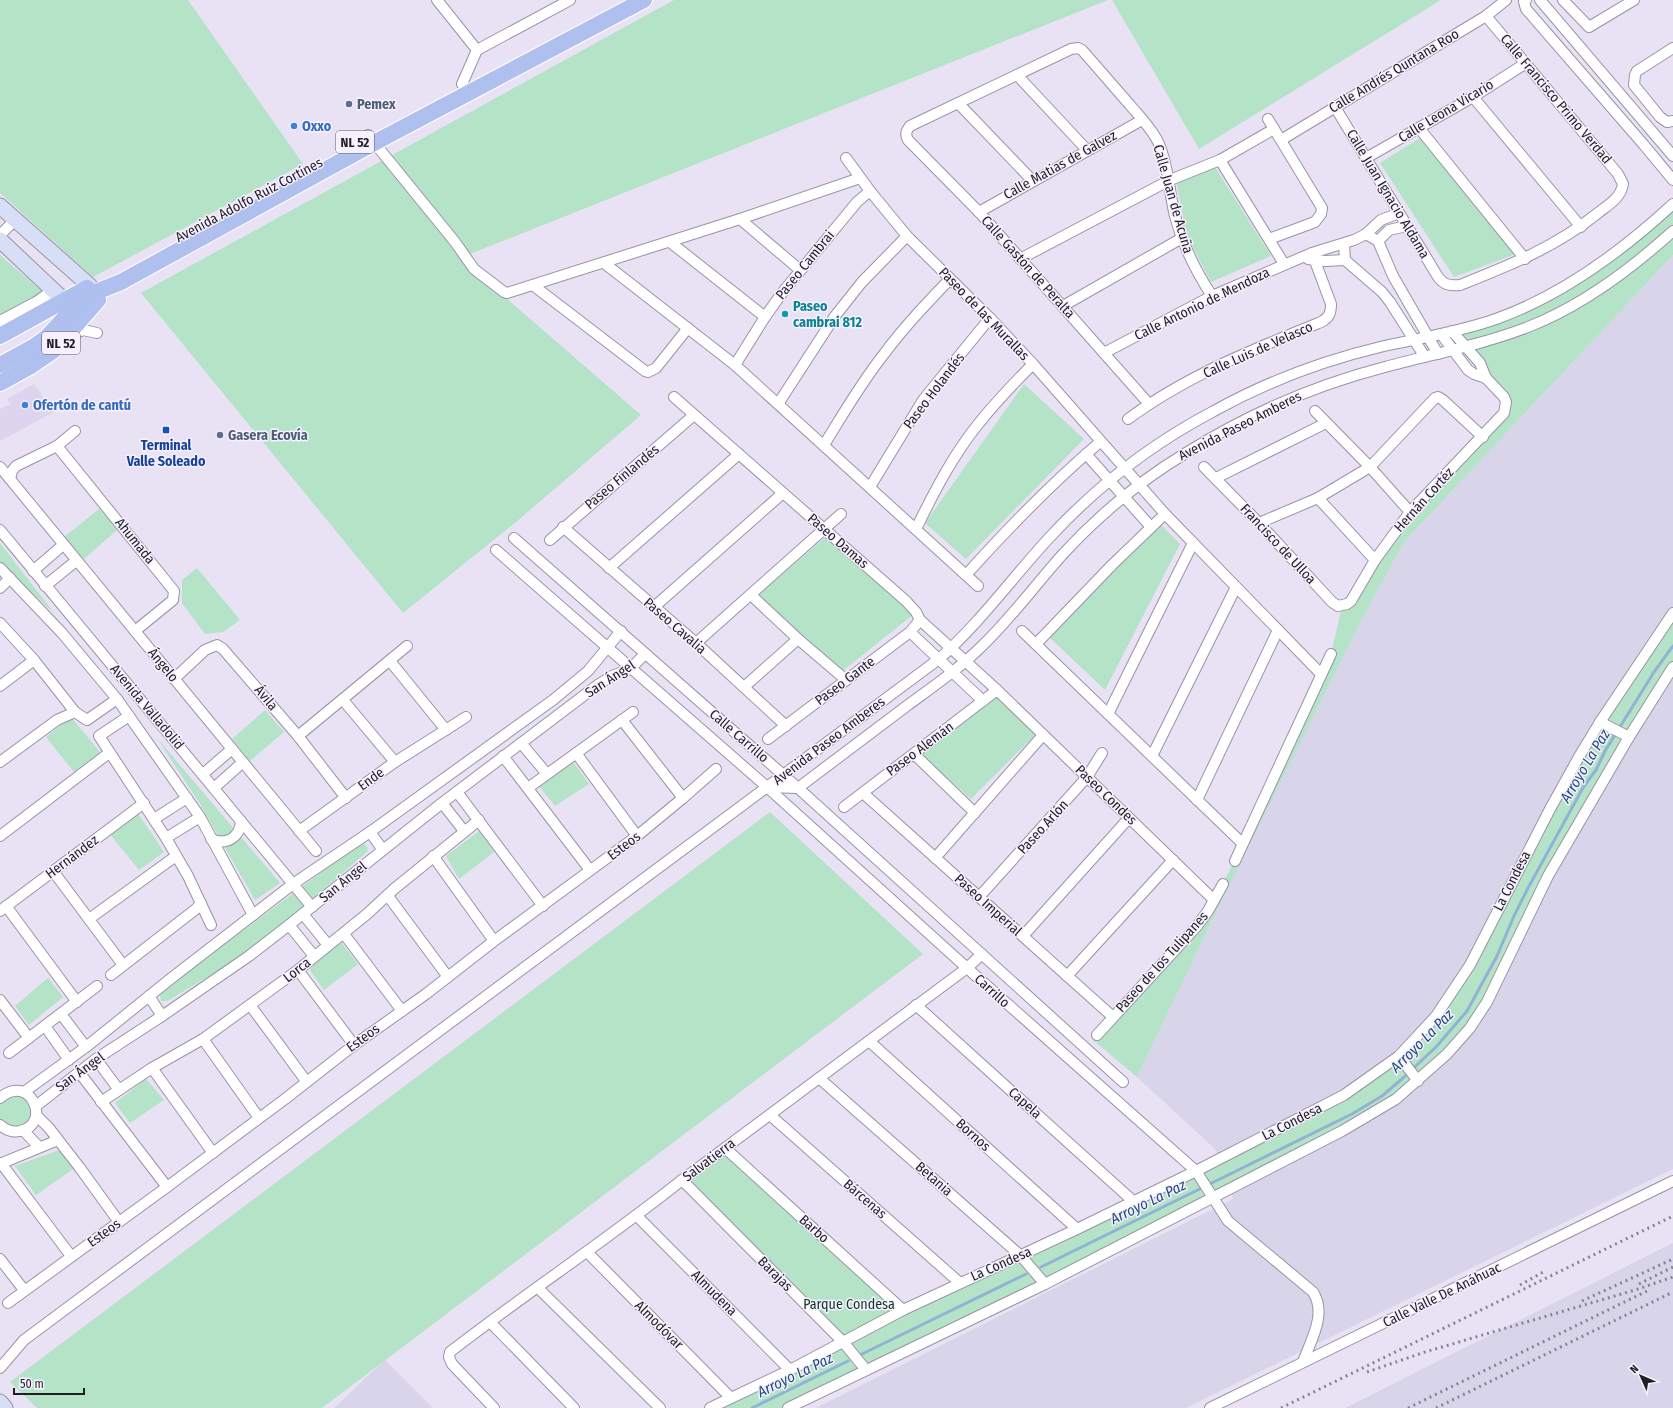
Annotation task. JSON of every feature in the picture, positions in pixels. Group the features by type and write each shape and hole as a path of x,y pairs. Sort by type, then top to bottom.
{"main road":[{"name":"Avenida Adolfo Ruiz Cortínes","path":"0,383 54,351 60,344 82,301 105,278 371,139 462,84 620,0"},
{"path":"0,341 121,282 371,139 644,0"},
{"name":"Avenida Adolfo Ruiz Cortínes","path":"0,336 82,301"},
{"path":"0,345 82,301"},
{"path":"0,365 46,338 82,301"}],"street":[{"path":"437,0 477,50"},
{"path":"462,84 477,50 570,0"},
{"name":"Calle Andrés Quntana Roo","path":"1281,140 1486,16 1506,0"},
{"path":"1526,0 1524,2 1526,9 1673,180"},
{"path":"1540,0 1673,156"},
{"path":"1563,0 1586,26 1589,27 1594,26 1634,0"},
{"name":"Calle Francisco Primo Verdad","path":"1486,16 1618,174 1623,184 1619,195 1581,227"},
{"name":"Calle Juan de Acuña","path":"1018,75 1071,48 1078,48 1082,50 1142,120 1158,143 1170,180 1175,215 1189,258 1212,296"},
{"path":"1673,48 1637,71 1634,85 1660,117 1667,122 1673,121"},
{"name":"Calle Leona Vicario","path":"1366,158 1473,97 1526,63"},
{"path":"1032,180 958,103 1018,75 1087,150"},
{"path":"1419,128 1525,259 1581,227 1473,97"},
{"name":"Calle Gastón de Peralta","path":"958,103 910,126 906,133 908,140 978,212 1149,404"},
{"name":"Calle Juan Ignacio Aldama","path":"1335,108 1441,281 1452,286 1460,285 1525,259"},
{"path":"1268,119 1322,208 1321,214 1315,222 1269,239"},
{"name":"Calle Matias de Galvez","path":"978,212 1032,180 1142,120"},
{"path":"1020,259 1170,180 1220,160 1274,129"},
{"path":"371,139 455,242 474,268 504,292 515,292 534,286 860,178"},
{"name":"Paseo de las Murallas","path":"846,158 870,191 907,236 990,318 1033,364 1100,442 1165,514 1321,674"},
{"path":"1220,160 1284,264"},
{"name":"Paseo Cambrai","path":"735,365 765,317 800,270 857,202 870,191"},
{"name":"Avenida Paseo Amberes","path":"767,787 939,659 973,627 1066,521 1125,469 1152,448 1181,429 1214,410 1254,391 1336,359 1452,331 1496,318 1527,306 1572,282 1613,256 1673,204"},
{"path":"0,206 16,220 82,301"},
{"name":"Calle Antonio de Mendoza","path":"1313,257 1366,234 1381,220 1399,213"},
{"path":"740,219 800,270"},
{"path":"0,235 16,220"},
{"path":"1378,241 1389,230 1407,226"},
{"name":"Avenida Paseo Amberes","path":"767,787 798,788 952,672 998,630 1065,552 1139,484 1186,452 1277,404 1318,387 1352,376 1453,351 1529,327 1565,310 1602,288 1650,252 1673,231"},
{"path":"1366,234 1378,241 1393,276 1438,354"},
{"path":"778,404 835,316 862,282 907,236"},
{"path":"1063,306 1182,238"},
{"path":"0,240 53,290 82,301"},
{"path":"670,242 765,317"},
{"path":"1344,244 1345,260 1382,292 1425,357"},
{"name":"Calle Antonio de Mendoza","path":"1104,353 1212,296 1284,264 1302,258 1313,257 1345,260"},
{"name":"Calle Luis de Velasco","path":"1128,419 1149,404 1228,361 1321,322 1327,318 1331,311 1331,304 1313,257"},
{"path":"604,263 735,365 978,586"},
{"path":"824,445 883,355 908,323 950,279"},
{"path":"534,286 648,372 656,368 688,328"},
{"path":"0,321 36,302 53,290"},
{"name":"Paseo Holandés","path":"870,487 923,400 990,318"},
{"path":"60,344 69,337 83,330 97,333"},
{"path":"1452,331 1480,363 1486,378"},
{"path":"1441,334 1471,373 1486,378"},
{"path":"916,529 934,492 954,457 1004,393 1033,364"},
{"name":"Hernán Cortéz","path":"1342,606 1347,604 1354,596 1375,560 1410,512 1483,437 1504,413 1506,402 1504,397 1486,378"},
{"name":"Paseo Damas","path":"674,396 906,601 916,612 920,620 997,690"},
{"path":"1260,523 1318,498 1370,467 1433,399 1438,397 1483,437"},
{"path":"1315,411 1370,467 1410,512"},
{"name":"Paseo Finlandés","path":"550,540 563,527 694,415"},
{"path":"1216,478 1326,423"},
{"path":"10,479 12,471 16,466 57,446 75,431"},
{"path":"966,575 1024,513 1100,442"},
{"name":"Ahumada","path":"57,446 174,591 173,600 135,631"},
{"path":"609,568 739,454"},
{"path":"1086,454 1151,527"},
{"name":"Ángelo","path":"0,467 316,852"},
{"name":"Francisco de Ulloa","path":"1204,467 1260,523 1332,602 1338,606 1342,606"},
{"path":"654,606 783,493"},
{"path":"1318,498 1375,560"},
{"path":"696,643 841,514"},
{"path":"1036,644 1112,565 1165,514"},
{"name":"Paseo Cavalia","path":"563,527 696,643 786,726"},
{"name":"Avenida Valladolid","path":"0,530 312,907"},
{"name":"Calle Carrillo","path":"514,538 798,788 1123,1082"},
{"path":"1108,714 1193,543"},
{"path":"33,571 63,545"},
{"name":"Calle Carrillo","path":"496,550 630,669 767,787"},
{"path":"45,586 76,561"},
{"name":"Avenida Valladolid","path":"0,568 62,633 129,716 200,817 253,915"},
{"path":"0,588 10,578"},
{"path":"1152,756 1236,587"},
{"path":"751,595 846,680"},
{"name":"La Condesa","path":"710,1408 844,1343 903,1310 1021,1256 1133,1201 1198,1173 1344,1095 1400,1058 1436,1016 1470,965 1550,809 1673,613"},
{"name":"Paseo Gante","path":"768,739 910,632 920,620"},
{"path":"0,623 34,660 75,712 87,720 116,699"},
{"path":"1197,800 1278,630"},
{"name":"San Ángel","path":"24,1092 86,1047 293,884 370,832 553,700 597,662 606,647 621,631"},
{"path":"1022,631 1242,843"},
{"path":"910,632 983,701"},
{"path":"744,687 798,638"},
{"name":"Ávila","path":"174,679 205,650 218,645 229,653 298,736 346,798"},
{"path":"298,736 407,646"},
{"name":"San Ángel","path":"24,1130 29,1127 36,1110 78,1072 249,956 503,756 599,684 612,676 630,669 645,654"},
{"path":"1235,861 1242,843 1331,654"},
{"path":"0,686 34,660"},
{"path":"390,661 446,730"},
{"path":"788,1408 1045,1284 1212,1195 1366,1117 1396,1099 1447,1054 1470,1028 1487,1002 1548,876 1625,735 1673,667"},
{"name":"Paseo Alemán","path":"844,808 997,690"},
{"name":"Paseo Condes","path":"997,690 1214,900"},
{"path":"343,700 395,762"},
{"path":"553,700 563,712"},
{"path":"0,762 57,720 75,712"},
{"path":"528,788 633,712"},
{"path":"129,716 99,736 166,838 202,903 211,925"},
{"name":"Ende","path":"299,831 395,762 466,717"},
{"path":"622,720 683,798"},
{"path":"1603,723 1625,735"},
{"path":"935,858 1043,735"},
{"path":"521,743 547,774"},
{"path":"203,774 232,749"},
{"path":"0,836 110,753"},
{"path":"576,753 637,836"},
{"name":"Paseo Arlón","path":"979,897 1087,777 1102,753"},
{"path":"914,754 975,813"},
{"path":"503,756 590,870"},
{"path":"214,788 243,762"},
{"name":"Esteos","path":"8,1303 167,1187 354,1044 402,1011 637,836 716,769"},
{"path":"0,1368 24,1340 767,787"},
{"name":"Carrillo","path":"767,787 967,968 1198,1173 1228,1221 1313,1292 1318,1300 1320,1309 1319,1318 1303,1362"},
{"path":"457,792 543,906"},
{"name":"Paseo Imperial","path":"863,793 1113,1017"},
{"path":"154,819 187,798"},
{"name":"Hernández","path":"3,909 144,803"},
{"path":"442,803 464,831"},
{"path":"166,838 200,817"},
{"path":"1023,936 1130,818"},
{"name":"Lorca","path":"101,1102 152,1068 203,1040 298,970 344,934 433,856 479,820"},
{"path":"212,839 222,842 232,839 239,831 242,821"},
{"path":"370,832 383,850"},
{"path":"89,920 176,856"},
{"path":"433,856 494,941"},
{"path":"1067,976 1173,860"},
{"path":"53,872 123,965"},
{"name":"Paseo de los Tulipanes","path":"1097,1035 1197,926 1223,884"},
{"path":"388,896 448,976"},
{"path":"111,975 202,903"},
{"path":"3,909 77,1002"},
{"path":"303,914 328,945"},
{"path":"289,926 314,956"},
{"path":"344,934 402,1011"},
{"path":"967,968 982,954"},
{"name":"Salvatierra","path":"494,1408 452,1364 449,1357 450,1352 637,1216 682,1180 967,968"},
{"path":"298,970 354,1044"},
{"path":"8,1054 98,986"},
{"path":"149,996 162,1016"},
{"path":"0,1000 29,1038"},
{"path":"250,1005 306,1082"},
{"name":"Capela","path":"916,1005 1133,1201"},
{"path":"61,1014 86,1047"},
{"path":"45,1026 69,1060"},
{"path":"203,1040 259,1118"},
{"name":"Bornos","path":"869,1041 1077,1229"},
{"path":"1400,1058 1417,1079"},
{"path":"96,1059 119,1090"},
{"path":"152,1068 212,1153"},
{"path":"78,1072 167,1187"},
{"name":"Betania","path":"819,1078 1021,1256 1045,1284"},
{"path":"0,1097 11,1091 24,1092 33,1100 36,1110 80,1168 118,1222"},
{"name":"Bárcenas","path":"770,1115 960,1283"},
{"path":"0,1125 11,1132 24,1130 39,1147"},
{"path":"58,1140 1,1164 71,1256"},
{"name":"Barbo","path":"725,1148 903,1310"},
{"name":"Barajas","path":"682,1180 844,1343 866,1370"},
{"name":"Calle Valle De Anáhuac","path":"1210,1408 1673,1181"},
{"name":"Almudena","path":"637,1216 790,1370"},
{"name":"Almodóvar","path":"587,1252 731,1398"},
{"path":"0,1259 24,1290"},
{"path":"538,1288 660,1408"},
{"path":"490,1322 574,1408"},
{"path":"0,1402 6,1408"}],"shaded area":[{"path":"1673,255 1673,1169 1186,1408 816,1408 1233,1199 1215,1149 1137,1077 1218,908 1365,613 1404,542"},
{"path":"34,384 54,412 0,441 0,409 11,404 7,399"},
{"path":"1673,1243 1673,1408 1345,1408"},
{"path":"385,1360 433,1408 334,1408"}],"green space":[{"path":"0,0 188,0 303,164 93,277 0,193"},
{"path":"674,0 1108,0 460,258 641,415 516,522 403,613 141,293"},
{"path":"1112,0 1441,0 1199,149"},
{"path":"1420,138 1516,254 1454,277 1380,163"},
{"path":"1215,167 1271,256 1211,282 1187,236 1176,181"},
{"path":"1673,203 1673,255 1404,542 1365,613 1218,908 1137,1077 1093,1040 1197,926 1223,884 1331,654 1342,606 1410,512 1506,408 1452,331 1496,318 1574,281"},
{"path":"0,255 52,300 0,328"},
{"path":"1024,384 1084,439 966,559 925,523"},
{"path":"99,509 118,529 84,559 64,537"},
{"path":"1161,525 1180,544 1105,690 1047,635"},
{"path":"827,536 914,614 840,673 757,596"},
{"path":"0,543 55,614 0,563"},
{"path":"197,568 240,620 223,632 205,634 182,603 182,580"},
{"name":"Parque Condesa","path":"1673,613 1673,667 1629,737 1470,1028 1373,1114 788,1408 710,1408 843,1343 682,1180 725,1148 904,1310 1344,1095 1399,1056 1470,965 1550,809"},
{"path":"996,696 1035,735 971,799 920,754"},
{"path":"265,710 284,732 250,761 232,739"},
{"path":"71,717 100,752 74,772 46,737"},
{"path":"157,738 280,883 255,900 200,804"},
{"path":"573,762 589,784 555,806 539,786"},
{"path":"137,812 164,852 139,870 109,833"},
{"path":"770,812 923,954 322,1408 37,1408 10,1382"},
{"path":"479,831 494,852 459,879 446,856"},
{"path":"361,843 367,846 368,851 253,950 167,1001 161,1001 160,992"},
{"path":"341,942 358,964 324,990 307,966"},
{"path":"48,978 63,997 29,1025 15,1006"},
{"path":"146,1079 164,1100 130,1123 115,1103"},
{"path":"19,1093 32,1105 30,1122 14,1130 0,1121 0,1102"},
{"path":"62,1149 76,1167 36,1195 15,1166"}],"waterway":[{"name":"Arroyo La Paz","path":"1041,1267 1352,1114 1382,1096 1436,1047 1467,1011 1497,956 1528,888 1584,786 1596,770 1605,751 1654,672 1673,646"},
{"name":"Arroyo La Paz","path":"862,1354 1026,1274"},
{"name":"Arroyo La Paz","path":"752,1408 848,1361"}],"railway":[{"path":"1281,1408 1673,1216"},
{"path":"1582,1301 1673,1259"},
{"path":"1639,1284 1673,1267"},
{"path":"1520,1285 1545,1271"},
{"path":"1367,1372 1425,1352 1635,1290 1673,1277"},
{"path":"1408,1408 1649,1290"},
{"path":"1436,1408 1673,1292"}],"place":[{"name":"Pemex","path":"349,104"},
{"name":"Oxxo","path":"294,126"},
{"name":"Paseo cambrai 812","path":"785,314"},
{"name":"Ofertón de cantú","path":"25,405"},
{"name":"Terminal Valle Soleado","path":"166,430"},
{"name":"Gasera Ecovía","path":"220,435"}]}
